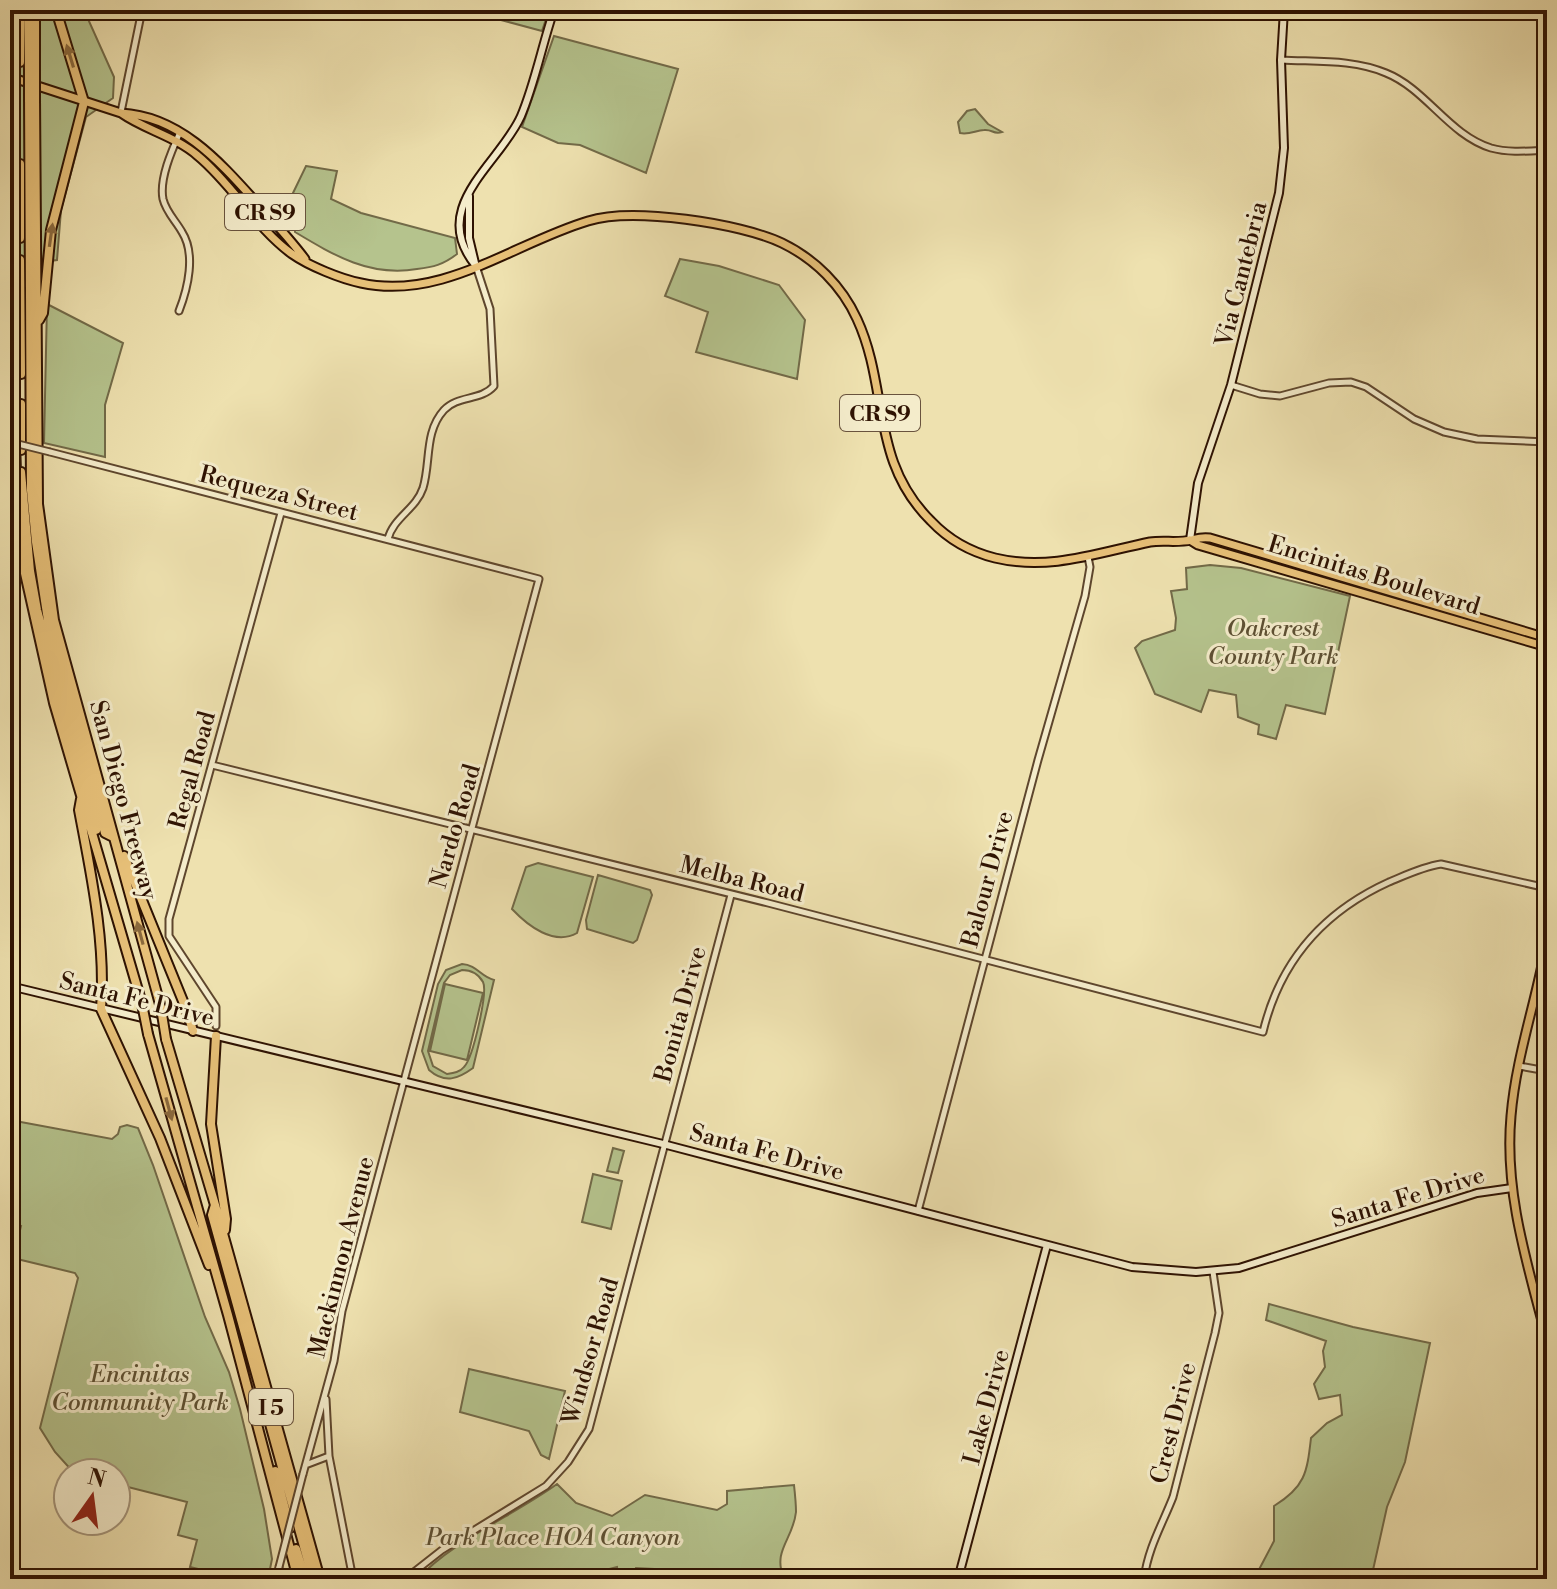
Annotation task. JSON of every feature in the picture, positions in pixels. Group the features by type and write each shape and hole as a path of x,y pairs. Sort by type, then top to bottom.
{"highway":[{"path":"17,10 24,98 31,490 36,542 49,627 105,833 114,838"},
{"name":"San Diego Freeway","path":"17,10 37,324 38,504 54,620 161,1008 166,1039 320,1579"},
{"path":"28,10 32,71"},
{"name":"San Diego Freeway","path":"35,10 32,71 24,98 15,379 17,504 24,569 43,659 96,850 111,890 298,1579"},
{"path":"37,324 43,313 51,230 84,102 56,10"},
{"path":"24,98 23,509 37,610 97,835 96,850"},
{"path":"10,267 15,379"},
{"path":"81,798 79,810 92,880 101,1009 160,1138 228,1315"},
{"path":"110,822 193,1031"},
{"path":"216,1036 211,1124 213,1153 226,1219 224,1235"},
{"path":"215,1205 212,1215 313,1579"},
{"path":"198,1211 204,1218 305,1579"}],"main road":[{"path":"476,266 469,238 469,196 483,167 511,134 522,115 554,10"},
{"name":"Via Cantebria","path":"1190,540 1198,483 1231,385 1279,193 1284,148 1281,60 1284,10"},
{"name":"Encinitas Boulevard","path":"10,77 121,113 138,115 180,132 214,155 307,261"},
{"name":"Encinitas Boulevard","path":"121,113 136,124 176,141 209,166 296,257 361,283 388,286 429,282 575,225 628,214 760,234 783,243 821,269 846,299 857,320 866,343 891,458 902,484 923,514 955,540 994,558 1043,564 1153,541 1190,540 1199,536 1547,638"},
{"name":"Encinitas Boulevard","path":"1190,540 1198,545 1547,647"},
{"path":"1491,631 1495,626 1527,632"},
{"path":"1547,940 1511,1116 1512,1188 1517,1227 1547,1340"},
{"path":"1540,980 1547,965"},
{"name":"Santa Fe Drive","path":"10,986 663,1144 1132,1267 1173,1272 1213,1272 1248,1265 1477,1193 1512,1188"},
{"name":"Lake Drive","path":"958,1579 1047,1245"}],"street":[{"path":"121,113 142,10"},
{"path":"1281,60 1353,63 1384,72 1407,84 1479,143 1508,151 1547,150"},
{"path":"179,311 190,251 182,231 168,211 163,191 180,132"},
{"path":"388,539 392,527 421,493 430,436 443,411 462,399 485,394 494,386 490,309 476,266"},
{"path":"1231,385 1260,394 1280,396 1329,383 1351,382 1366,387 1414,419 1444,432 1477,439 1547,442"},
{"name":"Requeza Street","path":"10,442 539,579"},
{"name":"Regal Road","path":"216,1026 216,1009 212,998 169,936 168,927 281,513"},
{"name":"Balour Drive","path":"918,1211 1085,596 1090,567 1088,557"},
{"name":"Nardo Road","path":"405,1082 539,579"},
{"name":"Melba Road","path":"212,765 1263,1032 1277,986 1294,958 1314,934 1340,911 1381,886 1427,866 1441,864 1547,888"},
{"name":"Bonita Drive","path":"663,1144 731,895"},
{"path":"1519,1066 1547,1071"},
{"name":"Mackinnon Avenue","path":"276,1579 317,1414 337,1350 342,1311 405,1082"},
{"name":"Windsor Road","path":"405,1579 442,1550 546,1486 583,1441 596,1410 663,1144"},
{"name":"Crest Drive","path":"1144,1579 1151,1542 1163,1523 1173,1497 1215,1333 1218,1302 1213,1272"},
{"path":"325,1394 329,1456 353,1579"},
{"path":"304,1471 311,1461 329,1456"}],"green space":[{"path":"10,10 84,10 114,77 113,98 86,117 61,210 57,260 10,266"},
{"path":"464,10 549,10 542,31"},
{"path":"554,36 678,69 646,173 580,145 558,143 522,127"},
{"path":"975,109 988,124 1002,132 981,130 960,133 958,122 967,111"},
{"path":"306,166 337,171 331,199 361,213 455,238 457,254 428,267 384,270 353,262 310,241 295,232 293,193"},
{"path":"680,259 719,266 779,285 805,320 797,379 696,352 708,312 665,296"},
{"path":"47,304 123,343 105,405 105,457 44,443"},
{"name":"Oakcrest County Park","path":"1210,565 1241,568 1350,596 1325,714 1286,705 1276,739 1258,734 1259,725 1238,717 1236,695 1209,690 1201,712 1155,694 1135,648 1142,641 1175,630 1171,591 1187,589 1186,568"},
{"path":"538,863 593,877 577,933 551,936 526,922 512,909 526,867"},
{"path":"598,875 650,890 652,895 637,940 633,943 587,929 586,920"},
{"path":"467,965 494,980 473,1068 451,1078 441,1077 429,1070 422,1051 438,984 446,970","holes":["462,970 477,974 483,982 482,1011 468,1061 461,1070 447,1074 433,1066 428,1051 444,983 450,975"]},
{"path":"445,984 483,993 467,1060 430,1051"},
{"name":"Encinitas Community Park","path":"10,1120 112,1139 120,1127 138,1128 240,1409 264,1509 272,1559 268,1579 239,1579 190,1567 197,1540 178,1535 187,1502 132,1488 132,1457 60,1457 55,1452 40,1428 78,1278 75,1273 17,1259 10,1283 21,1226 10,1223"},
{"path":"613,1148 624,1151 618,1173 607,1171"},
{"path":"593,1174 622,1181 611,1229 582,1222"},
{"path":"1269,1304 1353,1327 1430,1343 1405,1462 1387,1507 1371,1579 1254,1579 1274,1541 1274,1506 1292,1492 1303,1478 1311,1438 1327,1423 1342,1415 1340,1395 1319,1399 1314,1384 1325,1367 1323,1351 1326,1341 1266,1320"},
{"path":"469,1369 565,1391 549,1459 541,1455 529,1431 460,1412"},
{"name":"Park Place HOA Canyon","path":"557,1484 576,1503 612,1516 645,1495 717,1510 727,1504 727,1491 794,1485 796,1512 780,1560 784,1579 728,1579 674,1570 636,1568 634,1579 618,1579 617,1567 582,1579 528,1579 504,1575 481,1579 418,1579 447,1553"}]}
